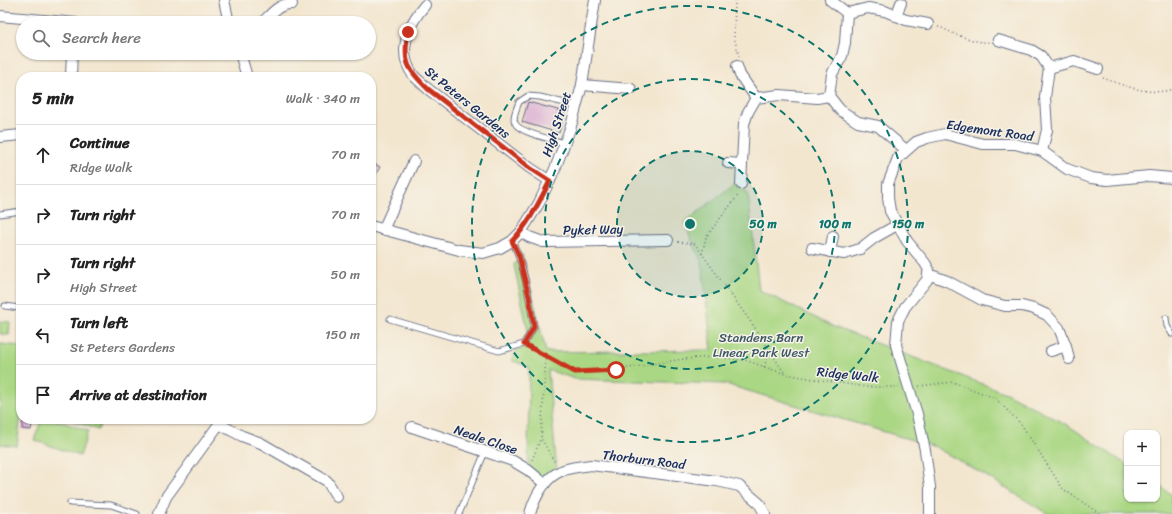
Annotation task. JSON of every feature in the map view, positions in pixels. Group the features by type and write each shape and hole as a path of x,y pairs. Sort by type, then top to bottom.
{"street":[{"path":"224,0 227,16"},
{"name":"High Street","path":"376,228 459,250 483,253 500,248 512,241 521,232 550,181 565,143 577,106 582,85 594,0"},
{"path":"830,0 847,14"},
{"path":"896,16 901,3"},
{"path":"269,16 279,7 292,4"},
{"name":"St Peters Gardens","path":"425,5 416,15 408,32 405,47 406,62 414,76 428,89 530,168 550,181"},
{"path":"847,14 868,8 885,11 906,20 928,24"},
{"path":"847,14 845,43 842,56 832,74 829,96 840,110 858,122 878,126 906,150"},
{"path":"0,16 16,18"},
{"path":"998,40 1031,50 1041,56 1049,68 1045,97 1047,130 1042,151"},
{"path":"72,60 72,72"},
{"path":"242,60 246,72"},
{"path":"1049,68 1074,61 1098,69"},
{"path":"737,66 740,75 756,98"},
{"path":"582,85 631,90"},
{"path":"756,98 779,95 817,98 829,96"},
{"path":"741,184 744,124 748,112 756,98"},
{"name":"Edgemont Road","path":"928,274 929,270 925,263 907,241 897,225 890,211 888,198 888,184 898,158 916,142 921,140 945,134 983,144 1015,144 1042,151 1067,169 1091,178 1107,180 1149,176 1172,178"},
{"path":"0,137 16,135"},
{"path":"383,230 414,161"},
{"path":"728,163 742,164"},
{"path":"812,248 844,254 860,249 874,238 897,225"},
{"name":"Pyket Way","path":"521,232 529,237 543,242 668,240"},
{"path":"830,252 833,236"},
{"path":"930,514 930,487 925,450 917,414 896,345 898,321 905,307 927,280 928,274 947,281 982,300 1005,306 1034,308 1047,315 1059,328 1069,359"},
{"path":"1051,351 1066,346"},
{"path":"159,514 166,497 220,424"},
{"path":"224,424 242,436 261,443 327,481 337,497"},
{"name":"Neale Close","path":"412,428 514,461 545,484"},
{"name":"Thorburn Road","path":"530,514 534,501 545,484 560,472 572,468 591,465 717,481 739,486 759,503 765,514"}],"lane":[{"path":"565,143 526,131 517,126 514,115 519,102 528,96 540,97 577,106"},
{"path":"0,214 16,212"},
{"path":"390,319 499,351 524,344 534,327 521,263 512,241"},
{"path":"5,306 16,308"},
{"path":"1166,318 1167,326 1172,334"},
{"path":"459,514 485,452"},
{"path":"70,504 112,505 137,514"}],"path":[{"path":"735,0 734,38 741,63 737,66"},
{"path":"928,24 928,26 942,28 955,34 985,43 998,40"},
{"path":"1098,69 1099,76 1131,88 1164,92 1172,89"},
{"path":"702,255 706,237 739,196 741,184"},
{"path":"668,240 695,244 753,325 785,374"},
{"name":"Ridge Walk","path":"524,344 575,372 616,370 683,359 715,357 745,360 785,374 866,387 908,387 953,382 994,398 1021,424 1063,490 1100,514"},
{"path":"764,367 770,350"},
{"path":"528,470 541,438 546,356"},
{"path":"541,438 560,472"}],"green space":[{"name":"Standens Barn Linear Park West","path":"734,184 748,193 759,290 834,327 1006,393 1069,426 1124,463 1124,502 1160,502 1160,486 1172,495 1172,514 1048,514 935,447 725,384 575,379 548,370 557,473 545,484 528,470 529,367 511,360 528,331 514,265 522,254 546,352 712,350 702,263 684,223"},
{"path":"0,321 10,322 9,335 0,334"},
{"path":"0,344 16,346 16,424 20,424 17,446 0,444"},
{"path":"40,424 68,424 88,431 80,456 34,440"},
{"path":"82,424 100,424 98,430"}],"building":[{"path":"528,102 565,112 559,133 522,122"},
{"path":"376,165 380,167 376,174"},
{"path":"22,424 32,424 31,430 22,429"}],"route":[{"path":"408,32 405,47 406,62 414,76 428,89 540,176 550,181 530,218 521,232 512,241 519,256 529,297 534,327 524,344 575,372 616,370"}]}
